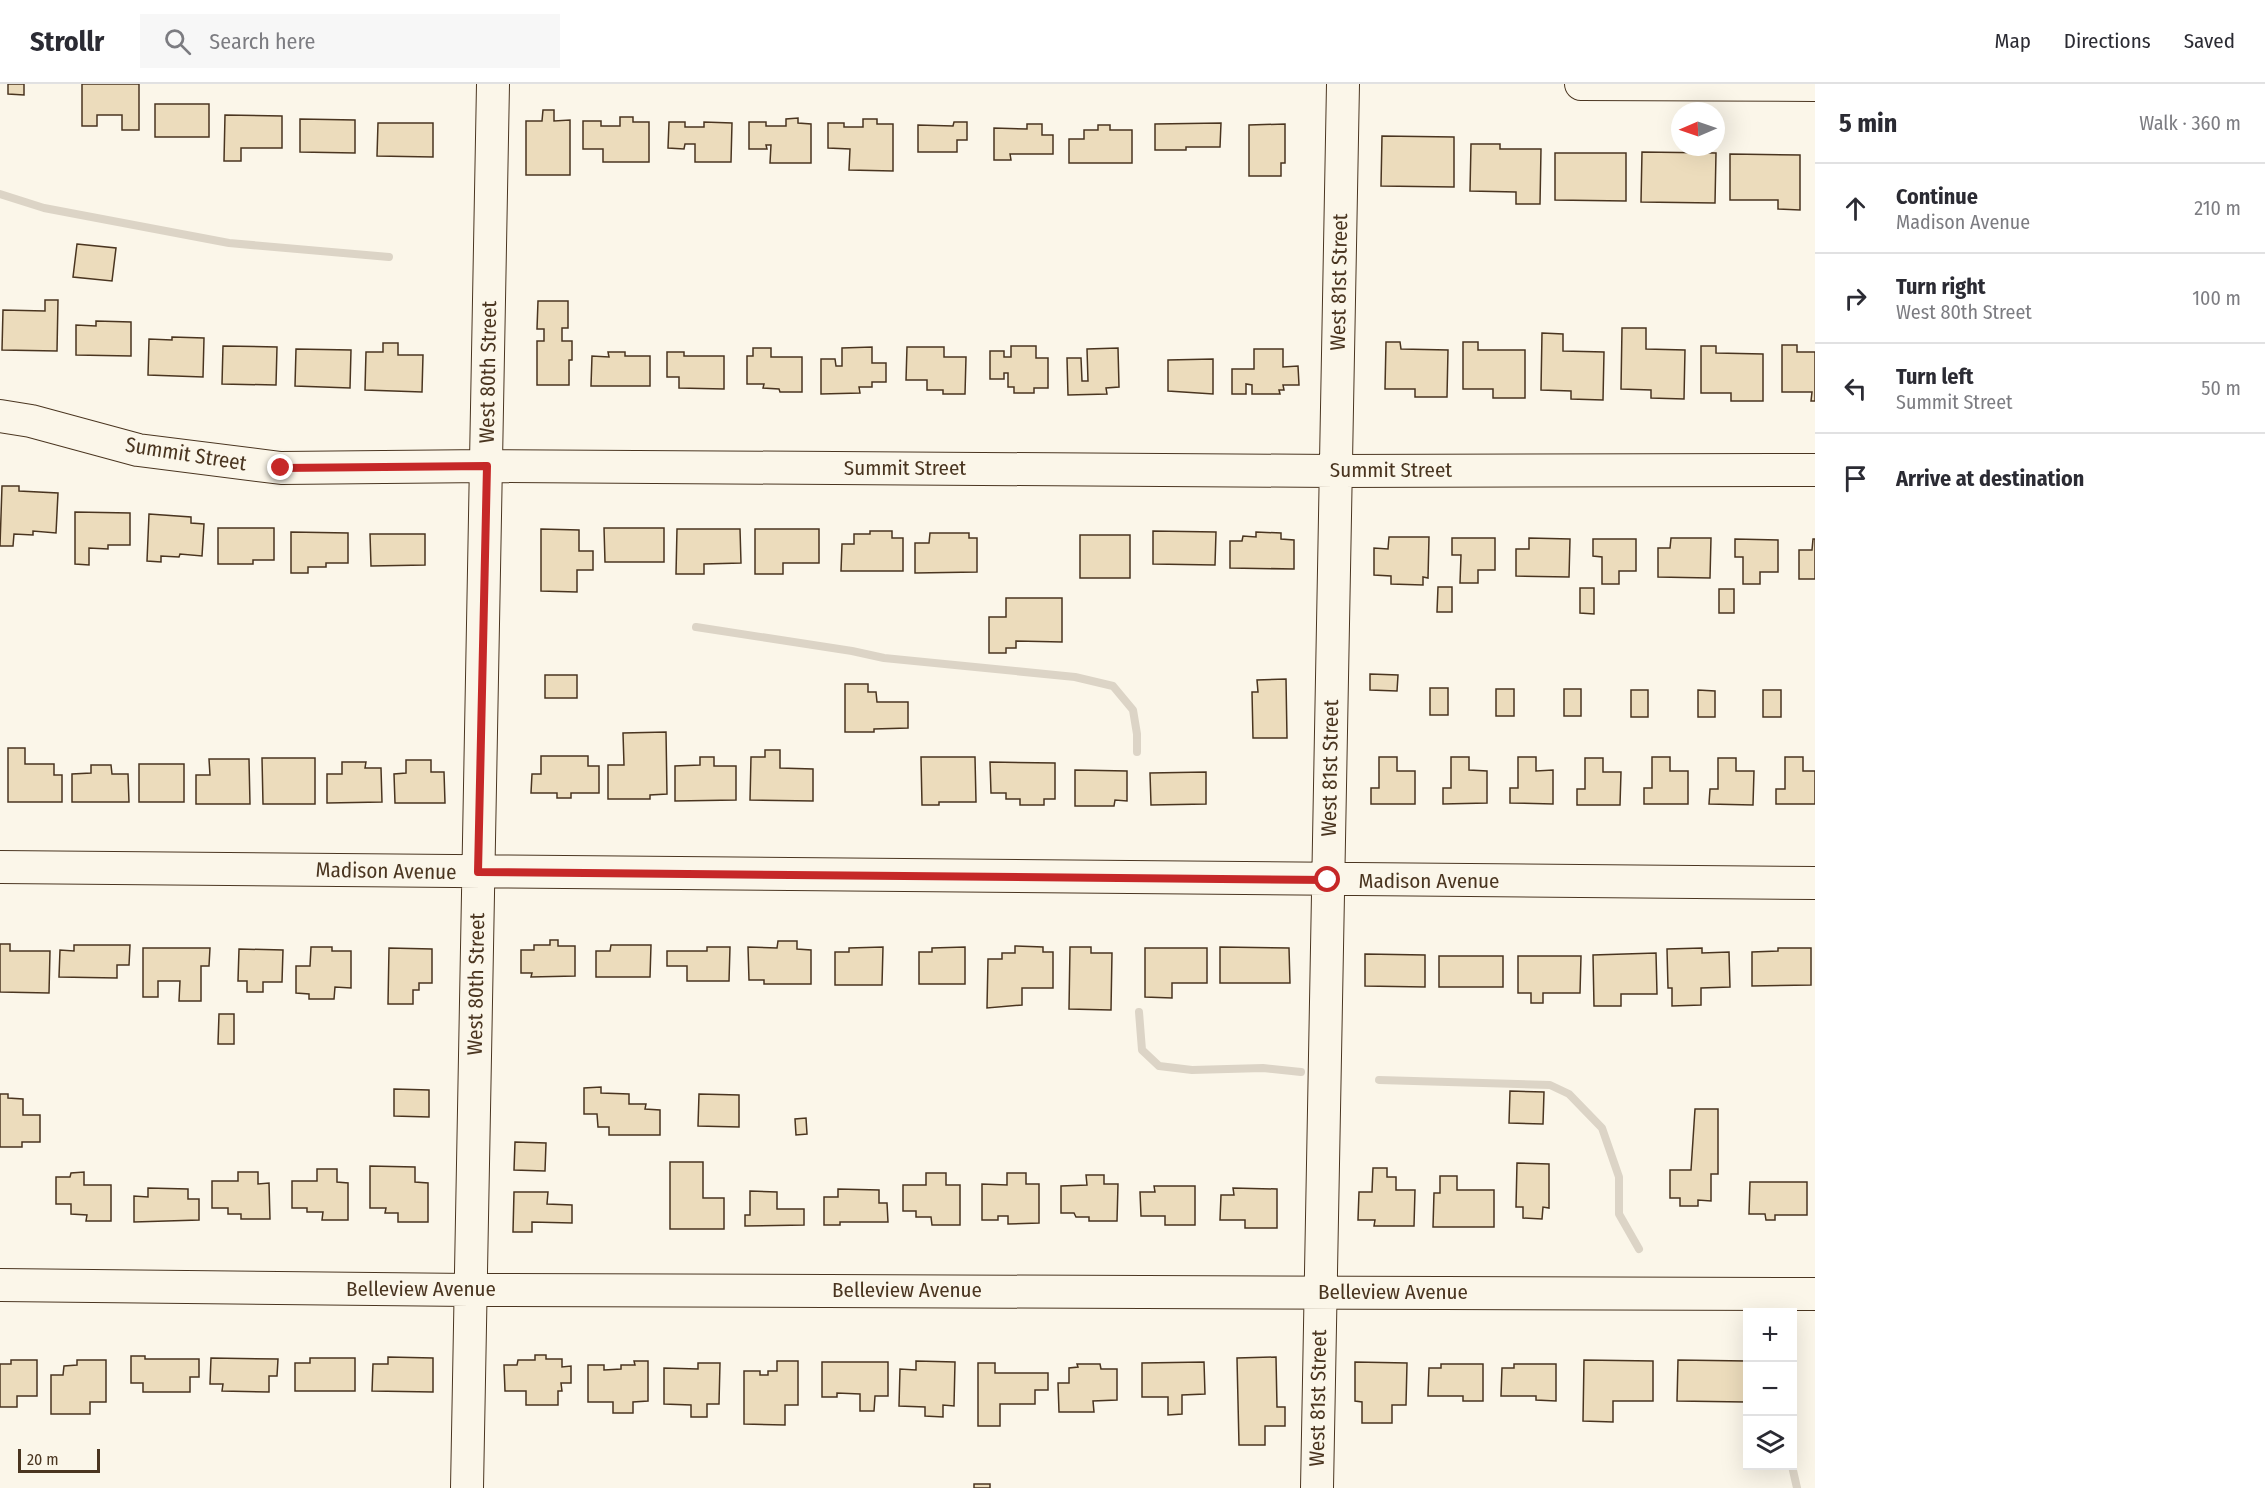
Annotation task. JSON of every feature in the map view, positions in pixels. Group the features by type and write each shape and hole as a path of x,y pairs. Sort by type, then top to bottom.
{"street":[{"name":"West 80th Street","path":"467,1488 487,466 492,84"},
{"name":"West 81st Street","path":"1317,1488 1343,84"},
{"path":"1581,84 1815,85"},
{"name":"Summit Street","path":"0,416 31,421 138,450 281,468 487,466 1335,471 1815,470"},
{"name":"Madison Avenue","path":"0,867 1815,883"},
{"name":"Belleview Avenue","path":"0,1286 470,1290 1815,1294"}],"building":[{"path":"8,84 24,84 24,95 8,94"},
{"path":"82,84 139,84 139,130 122,130 122,115 97,115 97,126 82,126"},
{"path":"155,104 209,104 209,137 155,137"},
{"path":"543,110 554,110 554,121 570,120 570,175 526,175 526,121 542,121"},
{"path":"225,115 282,116 282,148 241,148 241,161 224,161"},
{"path":"620,117 633,117 633,122 649,122 649,162 603,162 603,149 583,149 583,121 601,121 601,126 620,126"},
{"path":"798,118 798,123 811,124 811,163 770,163 771,145 766,145 767,149 749,149 749,122 766,122 766,126 786,126 786,119"},
{"path":"300,119 355,120 355,153 300,152"},
{"path":"863,119 877,119 877,124 893,124 893,171 849,170 850,149 828,148 828,123 844,123 844,127 863,127"},
{"path":"669,122 685,122 685,127 704,127 704,122 732,123 731,162 695,162 695,144 685,144 684,149 668,148"},
{"path":"954,122 967,122 967,140 957,140 957,152 918,152 918,125 953,126"},
{"path":"378,123 433,123 433,157 377,156"},
{"path":"1221,123 1220,147 1155,150 1155,124"},
{"path":"1027,124 1042,124 1042,135 1053,135 1053,154 1010,154 1011,160 994,160 994,128 1027,129"},
{"path":"1285,124 1285,163 1281,163 1281,176 1249,176 1249,125"},
{"path":"1098,125 1110,125 1110,130 1132,130 1132,163 1069,163 1069,139 1084,139 1084,130 1098,130"},
{"path":"1382,136 1454,137 1454,187 1381,186"},
{"path":"1471,144 1500,144 1500,149 1541,149 1540,204 1516,204 1516,192 1470,191"},
{"path":"1642,152 1671,152 1671,156 1716,156 1715,203 1641,202"},
{"path":"1555,153 1626,153 1626,201 1555,200"},
{"path":"1730,154 1800,155 1800,210 1778,209 1778,200 1730,200"},
{"path":"77,244 116,248 112,281 73,277"},
{"path":"45,300 58,300 57,351 2,350 3,310 45,311"},
{"path":"538,301 568,301 568,328 562,328 562,341 572,341 569,385 537,385 537,341 544,341 544,329 537,329"},
{"path":"96,321 131,322 131,356 76,355 76,325 96,326"},
{"path":"1622,328 1646,328 1646,349 1685,350 1684,399 1651,398 1651,390 1621,389"},
{"path":"1542,333 1563,334 1563,351 1604,352 1603,400 1571,399 1571,391 1541,390"},
{"path":"172,337 204,338 203,377 148,375 149,339 172,340"},
{"path":"1386,342 1400,342 1401,349 1448,350 1447,397 1415,397 1415,389 1385,389"},
{"path":"1463,342 1478,342 1478,350 1525,350 1525,398 1493,398 1493,389 1463,389"},
{"path":"383,343 398,343 398,355 423,355 422,392 365,390 366,352 383,352"},
{"path":"1782,345 1797,345 1797,352 1815,352 1815,401 1811,401 1812,392 1782,392"},
{"path":"223,346 277,347 276,385 222,384"},
{"path":"1011,346 1036,346 1036,358 1048,358 1048,388 1034,388 1034,393 1014,393 1014,387 1008,387 1008,373 1004,373 1004,379 990,379 990,351 1004,351 1004,357 1011,357"},
{"path":"1701,346 1716,346 1716,353 1763,354 1763,401 1731,401 1731,393 1701,393"},
{"path":"872,347 872,363 886,363 886,382 872,382 872,387 859,387 860,393 821,394 821,359 835,359 836,366 842,366 842,348"},
{"path":"907,347 944,347 944,357 966,357 965,394 943,394 943,390 927,390 927,380 906,380"},
{"path":"753,348 771,348 771,357 802,357 802,392 780,392 779,389 763,388 764,384 747,384 747,356 753,356"},
{"path":"1118,348 1119,387 1106,388 1107,394 1068,395 1067,358 1081,358 1082,381 1088,381 1087,349"},
{"path":"296,349 351,350 350,388 295,386"},
{"path":"1254,349 1283,349 1283,367 1298,366 1299,385 1283,385 1284,390 1279,390 1280,394 1252,394 1252,385 1246,384 1246,394 1232,394 1232,369 1254,369"},
{"path":"608,352 625,352 625,356 650,356 650,386 591,386 592,356 609,357"},
{"path":"667,352 684,352 684,356 724,356 724,389 679,388 679,377 667,377"},
{"path":"1213,359 1213,394 1168,391 1168,360"},
{"path":"2,486 19,486 19,491 58,493 56,533 33,531 33,535 14,534 13,546 0,546"},
{"path":"75,512 130,513 130,545 108,545 108,549 89,548 89,565 75,564"},
{"path":"149,514 191,517 191,523 204,524 202,556 180,554 179,557 161,556 161,562 147,561"},
{"path":"218,528 274,528 274,560 253,560 253,564 218,564"},
{"path":"604,528 664,528 664,562 605,562"},
{"path":"541,529 579,530 579,551 593,551 593,570 577,570 577,592 541,591"},
{"path":"677,529 740,529 741,563 704,564 704,574 676,574"},
{"path":"755,529 819,529 819,563 783,563 783,574 755,574"},
{"path":"870,531 892,531 892,538 903,538 903,571 841,571 842,544 854,544 854,534 870,534"},
{"path":"1153,531 1216,532 1215,565 1153,564"},
{"path":"291,532 348,533 348,563 326,563 326,567 308,567 308,573 291,573"},
{"path":"1256,532 1281,533 1281,539 1294,540 1294,569 1230,568 1230,541 1242,541 1243,536 1256,537"},
{"path":"930,533 969,533 969,538 977,538 977,572 915,573 915,543 929,543"},
{"path":"370,534 425,534 425,565 371,566"},
{"path":"1080,535 1130,535 1130,578 1080,578"},
{"path":"1389,537 1429,537 1428,578 1423,577 1423,585 1391,584 1391,576 1374,575 1374,548 1388,549"},
{"path":"1452,538 1495,538 1495,570 1478,570 1478,583 1460,583 1461,555 1452,555"},
{"path":"1529,538 1570,539 1569,577 1516,576 1516,549 1529,549"},
{"path":"1671,538 1711,538 1710,578 1658,577 1658,548 1670,548"},
{"path":"1593,539 1636,539 1636,571 1619,571 1619,584 1602,584 1602,557 1593,556"},
{"path":"1735,539 1778,540 1778,572 1760,572 1760,584 1743,584 1743,557 1735,557"},
{"path":"1813,539 1815,539 1815,579 1799,579 1799,550 1812,550"},
{"path":"1438,587 1452,587 1452,612 1437,612"},
{"path":"1580,588 1594,588 1594,614 1580,613"},
{"path":"1719,589 1734,589 1734,613 1719,613"},
{"path":"1006,598 1062,598 1062,642 1016,641 1016,648 1006,648 1006,653 989,653 989,617 1006,617"},
{"path":"1370,674 1398,675 1397,691 1370,690"},
{"path":"545,675 577,675 577,698 545,698"},
{"path":"1286,679 1287,738 1253,738 1252,692 1258,692 1257,680"},
{"path":"845,684 868,684 868,692 876,692 877,702 908,702 908,728 874,729 874,732 845,732"},
{"path":"1430,688 1448,688 1448,715 1430,715"},
{"path":"1496,689 1514,689 1514,716 1496,716"},
{"path":"1564,689 1581,689 1581,716 1564,716"},
{"path":"1631,690 1648,690 1648,717 1631,717"},
{"path":"1698,690 1715,691 1715,717 1698,717"},
{"path":"1763,690 1781,690 1781,717 1763,717"},
{"path":"666,732 667,794 650,795 650,799 608,799 608,765 624,765 623,733"},
{"path":"8,748 25,748 25,764 54,764 54,775 62,775 62,802 8,802"},
{"path":"765,750 780,750 780,768 813,769 813,801 750,800 751,757 765,757"},
{"path":"541,756 588,756 588,766 599,766 599,793 571,793 571,798 557,798 557,793 531,793 532,774 541,774"},
{"path":"700,757 714,757 714,766 736,766 736,800 675,801 675,766 700,765"},
{"path":"921,757 975,757 976,802 939,802 939,805 922,805"},
{"path":"1379,757 1397,757 1397,771 1415,771 1415,804 1371,804 1371,788 1379,788"},
{"path":"1451,757 1469,757 1469,770 1487,771 1487,803 1443,804 1443,788 1451,788"},
{"path":"1518,757 1536,757 1536,771 1553,770 1553,804 1510,803 1510,788 1518,788"},
{"path":"1652,757 1670,757 1670,771 1688,771 1688,804 1644,804 1644,788 1652,788"},
{"path":"1785,757 1803,757 1803,771 1815,771 1815,804 1776,804 1776,789 1785,789"},
{"path":"262,758 315,758 315,804 263,804"},
{"path":"1585,758 1603,758 1603,772 1621,772 1620,805 1577,805 1577,789 1585,789"},
{"path":"1718,758 1736,758 1736,771 1754,771 1753,805 1709,804 1710,789 1718,789"},
{"path":"209,759 249,759 250,804 196,804 196,775 210,775"},
{"path":"406,760 431,760 431,772 444,772 445,803 395,803 394,774 406,773"},
{"path":"342,762 366,762 365,768 381,768 382,802 327,803 327,774 342,774"},
{"path":"990,762 1055,763 1055,799 1044,799 1044,805 1020,805 1020,799 1006,799 1006,793 991,793"},
{"path":"139,764 184,764 184,802 139,802"},
{"path":"91,765 111,765 112,774 128,774 129,802 72,802 72,774 91,773"},
{"path":"1075,770 1127,771 1127,801 1115,800 1114,806 1075,806"},
{"path":"1206,772 1206,804 1151,805 1150,773"},
{"path":"550,940 558,940 558,946 575,946 575,976 531,977 532,973 521,973 521,950 534,950 534,945 550,945"},
{"path":"778,941 797,941 797,949 811,950 811,984 764,984 764,980 749,980 748,947 777,948"},
{"path":"0,944 10,944 10,951 50,951 49,993 0,992"},
{"path":"74,945 130,945 129,965 117,965 117,978 59,977 60,950 74,951"},
{"path":"611,945 651,945 650,977 596,977 596,951 610,951"},
{"path":"1015,946 1043,947 1043,952 1053,952 1053,988 1022,988 1022,1005 987,1008 988,959 1002,959 1002,953 1015,953"},
{"path":"311,947 332,947 332,951 351,951 351,988 335,987 334,999 309,999 309,994 296,993 296,966 310,966"},
{"path":"707,947 730,947 729,981 687,981 687,966 667,966 667,951 707,951"},
{"path":"883,947 882,985 835,985 835,952 849,952 849,948"},
{"path":"965,947 965,984 919,984 919,952 932,952 932,948"},
{"path":"1070,947 1091,947 1091,953 1112,953 1111,1010 1069,1009"},
{"path":"1220,947 1289,948 1290,983 1220,983"},
{"path":"143,948 210,948 209,966 201,966 201,1001 179,1001 180,981 158,981 158,997 143,997"},
{"path":"389,948 432,949 432,983 419,983 419,990 413,990 413,1004 388,1004"},
{"path":"1145,948 1207,948 1207,983 1172,983 1172,998 1145,997"},
{"path":"1702,948 1702,953 1729,952 1730,987 1701,988 1701,1005 1672,1006 1672,988 1668,988 1667,949"},
{"path":"1778,948 1811,948 1811,985 1752,986 1752,952 1778,951"},
{"path":"239,949 283,950 282,982 263,982 263,992 247,992 247,981 238,981"},
{"path":"1656,953 1657,994 1621,994 1621,1006 1594,1006 1593,955"},
{"path":"1365,954 1425,955 1425,987 1365,986"},
{"path":"1439,956 1503,956 1503,987 1439,987"},
{"path":"1518,956 1581,956 1580,993 1543,993 1543,1003 1531,1003 1531,993 1518,993"},
{"path":"219,1014 234,1014 234,1044 218,1044"},
{"path":"601,1087 601,1093 629,1094 629,1104 646,1104 645,1109 660,1110 660,1135 609,1135 609,1127 598,1127 597,1114 584,1114 584,1088"},
{"path":"394,1089 429,1090 429,1117 394,1116"},
{"path":"1510,1091 1544,1092 1543,1124 1509,1123"},
{"path":"0,1094 8,1094 8,1098 23,1099 23,1115 40,1115 40,1142 22,1142 22,1147 0,1147"},
{"path":"699,1094 739,1095 739,1127 698,1126"},
{"path":"1695,1109 1718,1109 1718,1174 1711,1174 1711,1201 1698,1200 1698,1206 1680,1206 1680,1198 1670,1198 1670,1170 1691,1170"},
{"path":"806,1118 807,1134 796,1135 795,1119"},
{"path":"515,1142 546,1143 545,1171 514,1170"},
{"path":"670,1162 703,1162 703,1198 724,1198 724,1229 670,1229"},
{"path":"1517,1163 1549,1164 1549,1208 1543,1207 1542,1219 1523,1218 1523,1207 1516,1207"},
{"path":"370,1166 415,1167 415,1182 428,1183 428,1222 398,1222 398,1213 385,1213 386,1208 370,1208"},
{"path":"1373,1168 1387,1168 1387,1177 1396,1177 1396,1190 1415,1190 1414,1226 1374,1226 1375,1220 1358,1220 1359,1192 1372,1192"},
{"path":"317,1169 337,1169 337,1182 348,1183 348,1220 322,1220 323,1212 307,1212 307,1208 292,1208 292,1181 317,1181"},
{"path":"84,1172 84,1185 111,1185 111,1221 86,1221 87,1215 71,1214 71,1204 56,1204 56,1177 70,1177 71,1173"},
{"path":"238,1172 258,1172 258,1184 269,1183 270,1219 241,1219 241,1214 228,1214 228,1208 212,1208 212,1181 238,1181"},
{"path":"926,1173 946,1173 946,1185 960,1185 960,1225 932,1225 931,1217 916,1217 916,1211 903,1211 903,1185 926,1185"},
{"path":"1007,1173 1026,1173 1026,1184 1039,1184 1039,1223 1008,1224 1008,1216 998,1216 998,1220 982,1220 982,1184 1007,1185"},
{"path":"1086,1175 1104,1175 1104,1184 1118,1184 1117,1221 1089,1221 1089,1217 1076,1217 1074,1213 1061,1213 1061,1186 1087,1185"},
{"path":"1440,1176 1457,1176 1457,1190 1494,1190 1494,1227 1433,1227 1434,1193 1440,1193"},
{"path":"1750,1182 1807,1182 1807,1215 1775,1215 1775,1220 1766,1220 1765,1214 1749,1214"},
{"path":"1154,1186 1195,1186 1195,1225 1165,1225 1165,1216 1141,1216 1140,1192 1155,1192"},
{"path":"148,1188 188,1189 188,1199 199,1199 199,1220 134,1222 134,1196 148,1197"},
{"path":"1233,1188 1277,1189 1277,1228 1245,1228 1245,1220 1220,1220 1221,1195 1234,1195"},
{"path":"838,1189 879,1190 879,1203 887,1203 888,1222 840,1222 840,1225 824,1225 824,1197 838,1197"},
{"path":"750,1191 777,1192 777,1209 804,1209 804,1225 745,1226 745,1215 750,1215"},
{"path":"514,1192 548,1192 547,1204 572,1205 572,1223 532,1222 532,1232 513,1232"},
{"path":"535,1355 546,1355 546,1359 562,1359 562,1367 571,1366 571,1383 561,1383 562,1391 558,1391 558,1405 526,1405 526,1391 505,1391 504,1365 517,1365 518,1360 535,1360"},
{"path":"131,1356 145,1356 145,1359 199,1359 199,1377 190,1377 190,1392 143,1392 143,1383 131,1383"},
{"path":"388,1357 433,1358 433,1392 372,1391 373,1364 388,1364"},
{"path":"1276,1357 1277,1407 1285,1407 1285,1426 1265,1426 1265,1445 1239,1445 1237,1358"},
{"path":"211,1358 278,1359 277,1376 269,1376 269,1392 222,1391 223,1384 210,1384"},
{"path":"310,1358 355,1358 355,1391 295,1391 295,1363 310,1363"},
{"path":"11,1360 37,1360 37,1396 17,1396 17,1407 0,1407 0,1364 11,1364"},
{"path":"77,1360 106,1360 106,1402 90,1402 90,1414 51,1414 51,1375 63,1375 64,1366 77,1365"},
{"path":"1584,1360 1653,1361 1653,1401 1613,1401 1613,1422 1583,1421"},
{"path":"1678,1360 1743,1361 1743,1402 1677,1401"},
{"path":"634,1361 648,1361 648,1401 633,1402 633,1413 613,1413 613,1402 588,1402 588,1365 604,1365 604,1370 621,1369 621,1365 635,1365"},
{"path":"777,1361 798,1361 798,1405 785,1405 785,1425 744,1424 744,1371 760,1371 760,1375 768,1375 768,1371 777,1371"},
{"path":"916,1361 955,1362 954,1406 943,1405 943,1417 925,1416 925,1407 899,1406 900,1369 916,1370"},
{"path":"822,1362 888,1362 888,1396 875,1396 874,1411 860,1411 860,1394 837,1393 837,1397 822,1397"},
{"path":"1204,1362 1205,1394 1182,1395 1182,1414 1168,1415 1168,1397 1142,1397 1142,1363"},
{"path":"1355,1362 1407,1363 1406,1405 1392,1405 1392,1423 1362,1423 1362,1402 1355,1401"},
{"path":"698,1363 720,1363 719,1404 707,1404 707,1417 691,1417 691,1405 664,1404 664,1368 698,1369"},
{"path":"978,1363 995,1363 995,1373 1048,1373 1048,1390 1035,1390 1035,1404 1000,1404 1000,1426 978,1426"},
{"path":"1077,1364 1100,1364 1101,1369 1117,1369 1117,1400 1093,1401 1094,1412 1059,1412 1058,1383 1069,1383 1069,1368 1078,1367"},
{"path":"1441,1364 1483,1364 1483,1401 1463,1401 1463,1396 1428,1396 1429,1368 1441,1368"},
{"path":"1514,1364 1556,1364 1556,1401 1536,1400 1536,1396 1501,1396 1502,1368 1514,1368"},
{"path":"974,1484 990,1484 990,1488 974,1488"}],"waterway":[{"path":"0,194 44,208 229,243 389,257"},
{"path":"696,627 884,658 1075,677 1113,686 1133,710 1137,752"},
{"path":"1139,1012 1142,1050 1159,1066 1192,1070 1263,1068 1301,1072"},
{"path":"1379,1080 1550,1085 1569,1094 1602,1128 1619,1177 1619,1214 1639,1249"},
{"path":"1793,1470 1797,1488"}],"route":[{"path":"281,468 487,466 478,872 1328,880"}]}
